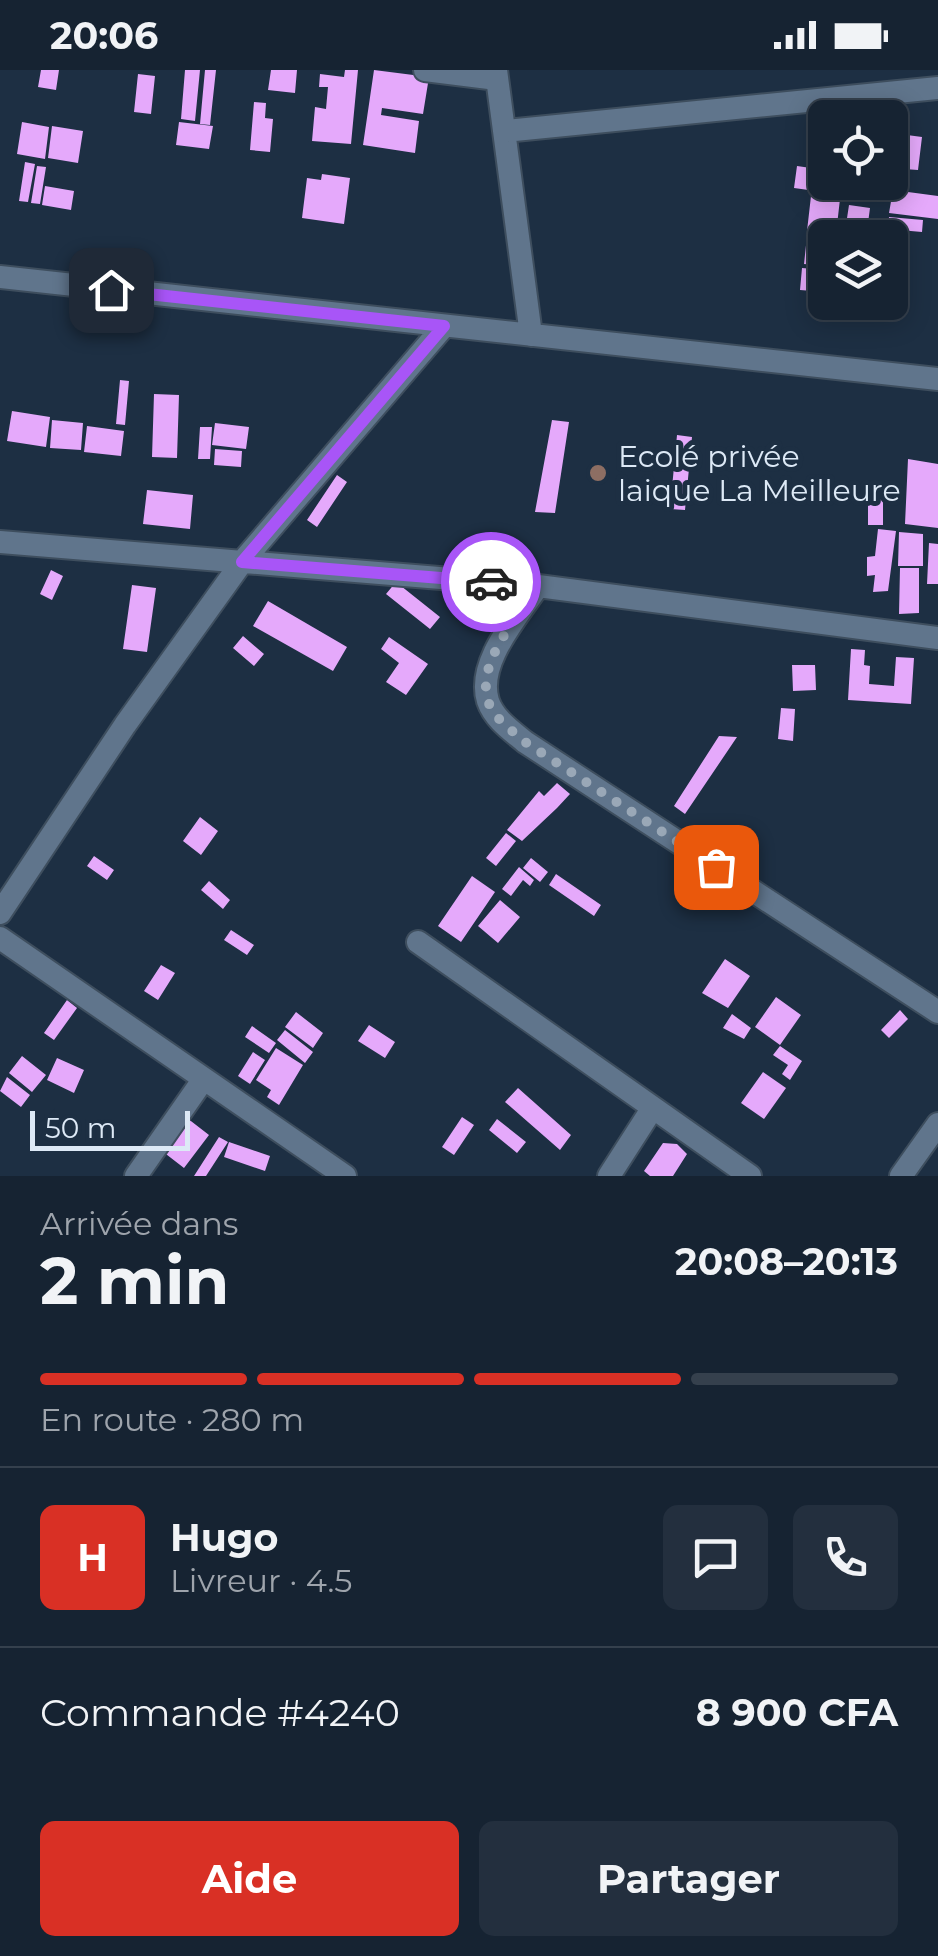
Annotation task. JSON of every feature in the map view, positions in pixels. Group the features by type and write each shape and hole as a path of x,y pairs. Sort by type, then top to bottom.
{"street":[{"path":"425,70 497,74 531,335"},
{"path":"505,132 938,88"},
{"path":"0,278 938,379"},
{"path":"0,913 125,725 242,562 444,326"},
{"path":"0,542 538,586 938,638"},
{"path":"538,586 492,659 485,681 489,703 499,720 525,742 938,1012"},
{"path":"0,938 345,1176"},
{"path":"418,942 750,1176"},
{"path":"136,1176 203,1080"},
{"path":"609,1176 652,1109"},
{"path":"901,1176 938,1124"}],"building":[{"path":"41,70 59,70 56,90 38,87"},
{"path":"185,70 200,70 195,121 181,119"},
{"path":"205,70 216,70 210,125 200,124"},
{"path":"271,70 297,70 295,93 268,90"},
{"path":"345,70 358,70 351,144 312,141 315,107 326,109 328,87 319,87 320,74 344,77"},
{"path":"374,70 429,77 423,114 382,108 381,115 419,121 415,153 363,145"},
{"path":"138,74 155,76 151,114 134,112"},
{"path":"254,102 266,103 265,118 273,119 270,152 250,150"},
{"path":"22,122 49,127 45,159 17,154"},
{"path":"179,122 213,126 209,149 176,145"},
{"path":"52,126 83,131 78,163 48,158"},
{"path":"908,135 922,137 918,170 908,169"},
{"path":"25,162 35,164 28,202 19,201"},
{"path":"37,166 46,167 40,204 31,203"},
{"path":"797,166 808,168 808,190 794,188"},
{"path":"322,174 350,178 344,224 302,218 307,178 321,180"},
{"path":"45,186 74,191 71,210 42,205"},
{"path":"908,192 938,196 938,219 889,213 891,200 908,200"},
{"path":"811,200 840,200 838,220 808,220"},
{"path":"849,205 870,208 868,220 847,220"},
{"path":"889,217 923,220 922,232 908,231 908,220 889,220"},
{"path":"807,236 808,264 804,264"},
{"path":"802,268 808,269 808,291 800,290"},
{"path":"120,380 129,381 125,425 116,424"},
{"path":"154,394 179,395 177,458 152,457"},
{"path":"12,411 50,417 46,447 7,441"},
{"path":"52,420 83,423 81,450 50,448"},
{"path":"552,420 569,422 555,513 535,512"},
{"path":"215,423 249,427 246,449 212,445"},
{"path":"87,426 124,431 121,456 84,452"},
{"path":"200,427 212,427 210,459 198,459"},
{"path":"677,435 692,437 685,510 670,509"},
{"path":"215,449 242,451 241,467 214,465"},
{"path":"908,459 938,464 938,528 905,524"},
{"path":"337,475 347,482 317,527 307,520"},
{"path":"147,490 193,495 190,529 143,524"},
{"path":"883,499 883,525 868,525 868,500"},
{"path":"878,529 896,531 888,591 873,592 875,575 867,576 867,557 875,556"},
{"path":"899,532 923,534 923,566 898,566"},
{"path":"929,543 938,544 938,584 927,584"},
{"path":"900,568 919,568 919,613 899,614"},
{"path":"51,570 63,576 52,600 40,594"},
{"path":"396,582 440,617 430,629 386,594"},
{"path":"132,585 156,588 147,652 123,649"},
{"path":"268,601 347,647 333,671 253,626"},
{"path":"243,636 264,654 254,666 233,648"},
{"path":"389,637 428,664 406,695 386,682 399,663 381,649"},
{"path":"851,649 865,650 864,665 870,666 869,684 894,686 896,657 914,658 911,704 848,700"},
{"path":"792,665 815,665 816,690 793,691"},
{"path":"781,708 795,709 793,741 778,739"},
{"path":"719,736 737,737 685,814 674,806"},
{"path":"557,783 570,794 522,841 507,830 539,791 544,796"},
{"path":"200,817 218,831 201,855 183,841"},
{"path":"506,833 516,841 496,866 486,858"},
{"path":"94,856 114,870 107,880 87,866"},
{"path":"531,858 548,872 540,882 523,868"},
{"path":"519,867 534,880 530,886 523,880 511,896 502,889"},
{"path":"556,874 601,905 594,916 549,885"},
{"path":"472,876 495,892 461,942 438,926"},
{"path":"209,881 230,900 223,909 201,890"},
{"path":"500,900 520,917 498,943 478,926"},
{"path":"231,930 254,945 247,955 224,940"},
{"path":"725,959 750,976 728,1008 702,993"},
{"path":"161,965 175,973 158,1000 144,991"},
{"path":"776,997 801,1015 780,1045 755,1027"},
{"path":"67,1000 77,1008 54,1040 44,1033"},
{"path":"900,1010 908,1019 889,1038 881,1030"},
{"path":"296,1012 323,1033 313,1048 285,1027"},
{"path":"732,1014 751,1028 744,1039 723,1028"},
{"path":"369,1025 395,1042 385,1058 358,1041"},
{"path":"252,1026 276,1043 269,1053 245,1037"},
{"path":"285,1030 313,1052 305,1063 277,1040"},
{"path":"780,1046 802,1061 790,1080 782,1074 788,1065 773,1055"},
{"path":"276,1048 303,1065 279,1105 267,1097 271,1090 256,1080"},
{"path":"253,1052 265,1060 250,1084 238,1076"},
{"path":"22,1056 46,1075 32,1092 9,1073"},
{"path":"57,1058 84,1070 74,1093 47,1080"},
{"path":"763,1072 786,1088 764,1119 741,1103"},
{"path":"7,1077 30,1095 21,1107 0,1091"},
{"path":"518,1088 571,1135 560,1150 505,1102"},
{"path":"462,1117 474,1125 454,1155 442,1147"},
{"path":"187,1118 209,1135 184,1168 162,1151"},
{"path":"497,1119 526,1142 517,1153 489,1130"},
{"path":"219,1137 228,1142 206,1176 194,1176"},
{"path":"229,1142 270,1156 265,1171 224,1157"},
{"path":"663,1143 677,1144 687,1154 673,1176 650,1176 644,1171"}],"way so far":[{"path":"491,582 538,586 492,659 485,681 489,703 499,720 525,742 716,867"}],"place":[{"name":"Ecolé privée laique La Meilleure","path":"598,473"}],"route":[{"path":"111,290 444,326 242,562 491,582"}]}
